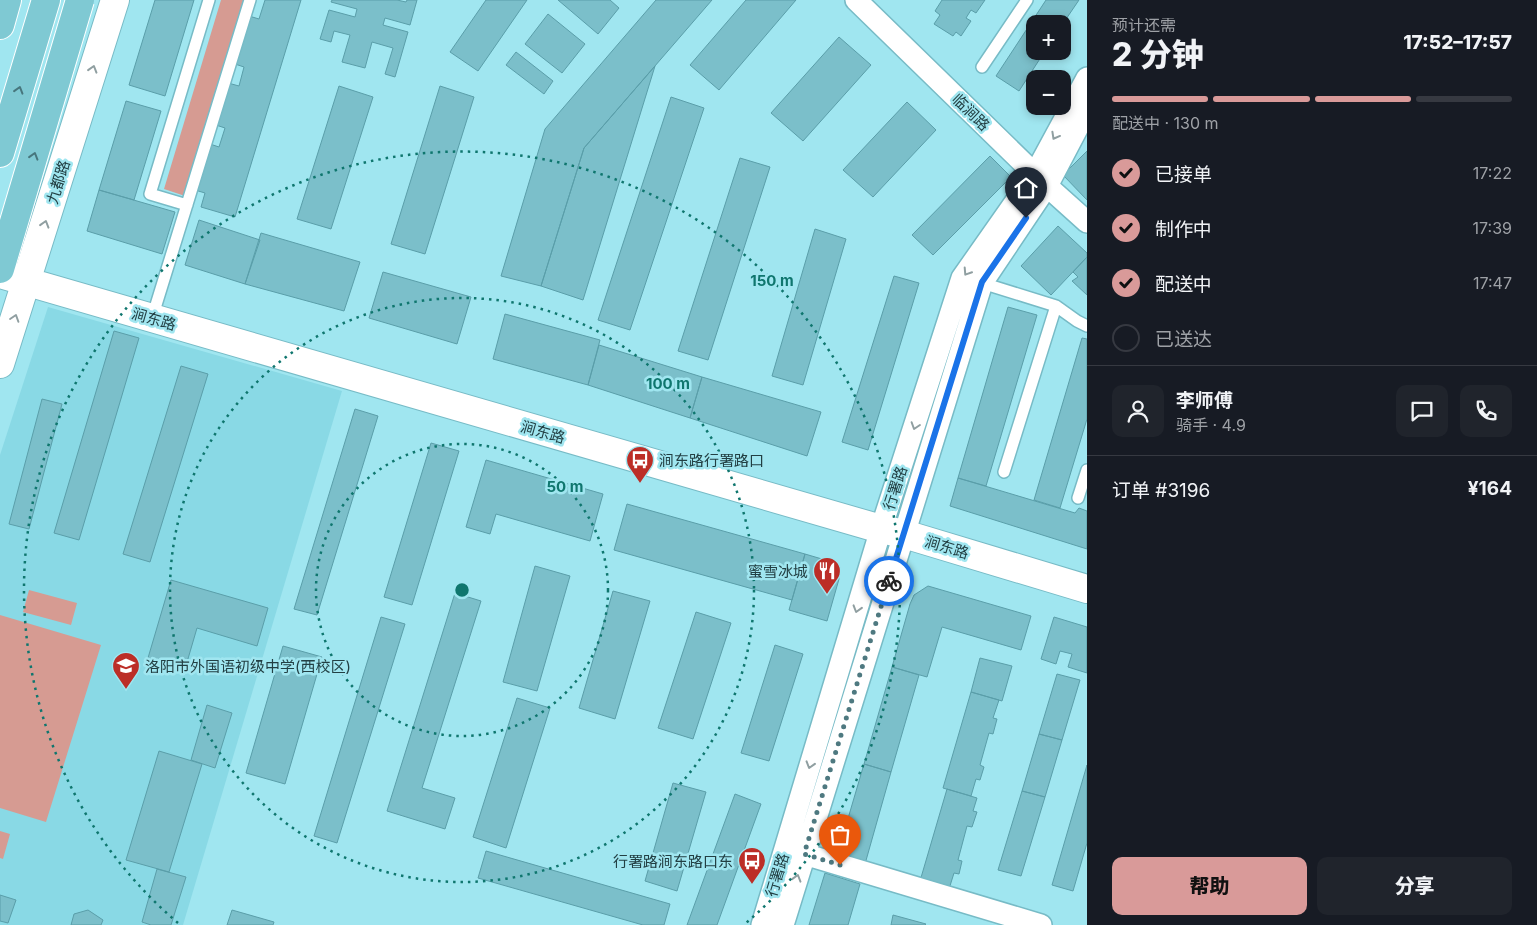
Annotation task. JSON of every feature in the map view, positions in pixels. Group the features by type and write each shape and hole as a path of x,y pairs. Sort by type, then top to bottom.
{"main road":[{"path":"0,25 7,0"},
{"path":"0,153 46,0"},
{"path":"0,269 80,0"}],"street":[{"name":"九都路","path":"0,364 115,0"},
{"name":"临涧路","path":"856,0 1041,180 1087,222"},
{"name":"行署路","path":"762,925 895,525 982,282 1041,180 1087,78"},
{"name":"行署路","path":"783,925 962,278 1084,124"},
{"name":"涧东路","path":"0,262 28,276 154,313 895,525 1087,576"},
{"name":"涧东路","path":"0,274 28,276"},
{"name":"涧东路","path":"895,525 1087,589"},
{"path":"804,854 1041,925"}],"lane":[{"path":"187,205 150,194 209,0"},
{"path":"154,313 250,0"},
{"path":"982,67 1027,0"},
{"path":"982,282 1056,306 1087,326"},
{"path":"1004,472 1056,306"},
{"path":"1078,498 1087,470"}],"shaded area":[{"path":"221,0 244,0 185,196 164,189"},
{"name":"洛阳市外国语初级中学(西校区)","path":"48,307 342,391 183,925 0,925 0,455"},
{"path":"29,590 77,603 71,625 23,612"},
{"path":"0,615 101,645 46,822 0,808"},
{"path":"0,831 10,834 3,859 0,858"}],"building":[{"path":"155,0 194,0 165,96 129,85"},
{"path":"265,0 301,0 235,217 201,207 205,193 195,190 210,144 219,147 225,128 216,125 228,83 239,86 244,67 235,64 249,16 259,19"},
{"path":"332,0 397,0 406,2 407,0 417,0 410,25 385,18 383,25 408,32 395,77 385,74 393,48 372,42 365,68 342,62 350,35 334,31 331,42 320,39 329,10 355,17 357,9 331,2"},
{"path":"486,0 527,0 478,71 450,52"},
{"path":"558,0 610,0 619,8 598,34"},
{"path":"656,0 712,0 584,148 541,286 501,276 545,129"},
{"path":"746,0 796,0 719,90 690,65"},
{"path":"942,0 985,0 976,13 971,10 966,18 971,21 961,36 956,32 953,36 934,24 940,15 935,11"},
{"path":"1046,0 1079,0 1069,15 1036,15"},
{"path":"548,14 585,44 562,73 525,44"},
{"path":"1026,30 1026,60 1039,60 1033,70 1026,70 1026,80 1019,91 996,76"},
{"path":"839,37 871,65 803,141 771,113"},
{"path":"516,52 553,81 544,94 506,65"},
{"path":"655,66 583,300 541,286 584,148"},
{"path":"339,86 373,97 331,229 297,219"},
{"path":"440,86 474,97 425,254 391,244"},
{"path":"671,97 704,108 630,330 598,320"},
{"path":"126,101 161,111 134,200 99,190"},
{"path":"907,102 936,130 873,197 843,170"},
{"path":"1087,151 1087,200 1063,175"},
{"path":"990,156 1011,177 933,255 912,235"},
{"path":"740,158 770,167 708,360 678,351"},
{"path":"99,190 175,212 162,254 87,231"},
{"path":"199,220 260,240 245,284 185,265"},
{"path":"1058,226 1087,253 1087,257 1051,295 1021,266"},
{"path":"815,229 846,239 803,385 772,376"},
{"path":"261,233 360,262 344,311 245,284"},
{"path":"1087,257 1087,295 1072,281 1078,277 1073,272"},
{"path":"383,272 471,297 457,344 369,318"},
{"path":"894,276 919,283 868,450 842,442"},
{"path":"1008,307 1037,315 986,486 958,478"},
{"path":"505,314 600,340 588,385 493,359"},
{"path":"114,331 139,338 79,540 54,533"},
{"path":"1082,338 1087,339 1087,419 1060,508 1034,500"},
{"path":"599,345 702,377 690,418 588,385"},
{"path":"181,366 208,374 150,562 123,554"},
{"path":"702,377 821,412 807,456 690,418"},
{"path":"42,399 62,404 29,529 9,524"},
{"path":"355,409 378,416 317,615 294,609"},
{"path":"431,443 459,451 412,605 384,597"},
{"path":"486,460 603,494 590,541 496,514 490,534 466,527"},
{"path":"958,478 1075,513 1079,508 1087,511 1087,549 950,506"},
{"path":"627,504 805,554 792,600 614,550"},
{"path":"805,554 832,562 837,571 839,579 827,621 789,610"},
{"path":"535,566 570,576 537,691 503,682"},
{"path":"171,580 268,608 257,646 197,628 185,669 148,658"},
{"path":"928,586 1031,616 1021,650 942,627 927,677 892,667 914,595"},
{"path":"613,591 650,601 615,719 579,708"},
{"path":"455,593 481,601 422,788 455,798 445,829 387,811"},
{"path":"696,612 731,623 693,739 658,728"},
{"path":"381,617 405,624 337,843 314,836"},
{"path":"1054,617 1087,627 1087,673 1068,667 1072,654 1060,651 1056,664 1041,659"},
{"path":"775,645 803,654 769,761 741,753"},
{"path":"283,646 322,657 285,784 246,773"},
{"path":"980,658 1012,666 1002,701 971,692"},
{"path":"892,667 919,675 891,772 864,764"},
{"path":"1057,674 1080,680 1062,740 1039,734"},
{"path":"971,692 999,700 993,718 997,719 993,734 989,733 980,765 984,767 980,780 976,779 971,796 943,788"},
{"path":"517,698 550,708 506,848 473,837"},
{"path":"207,705 232,713 215,768 191,760"},
{"path":"1039,734 1062,740 1045,797 1022,791"},
{"path":"159,751 202,764 169,872 126,860"},
{"path":"864,764 891,772 865,864 837,856"},
{"path":"1087,765 1087,843 1073,891 1052,885"},
{"path":"673,783 706,792 677,891 645,881"},
{"path":"947,789 977,798 973,811 977,812 972,827 967,826 958,860 962,861 959,874 954,873 949,889 920,881"},
{"path":"1022,791 1045,797 1021,876 998,870"},
{"path":"735,794 761,804 717,925 687,925"},
{"path":"486,851 670,904 664,925 643,925 478,878"},
{"path":"157,869 186,877 171,925 151,925 142,922"},
{"path":"825,873 860,884 848,925 809,925"},
{"path":"0,895 16,900 8,923 0,921"},
{"path":"88,910 103,920 101,925 71,925 74,914"},
{"path":"232,910 274,922 273,925 227,925"},
{"path":"893,915 926,924 891,925"}],"way so far":[{"path":"840,865 804,854 889,581"}],"place":[{"name":"涧东路行署路口","path":"640,484"},
{"name":"蜜雪冰城","path":"827,595"},
{"name":"洛阳市外国语初级中学(西校区)","path":"126,690"},
{"name":"行署路涧东路口东","path":"752,885"}],"route":[{"path":"889,581 982,282 1026,218"}]}
